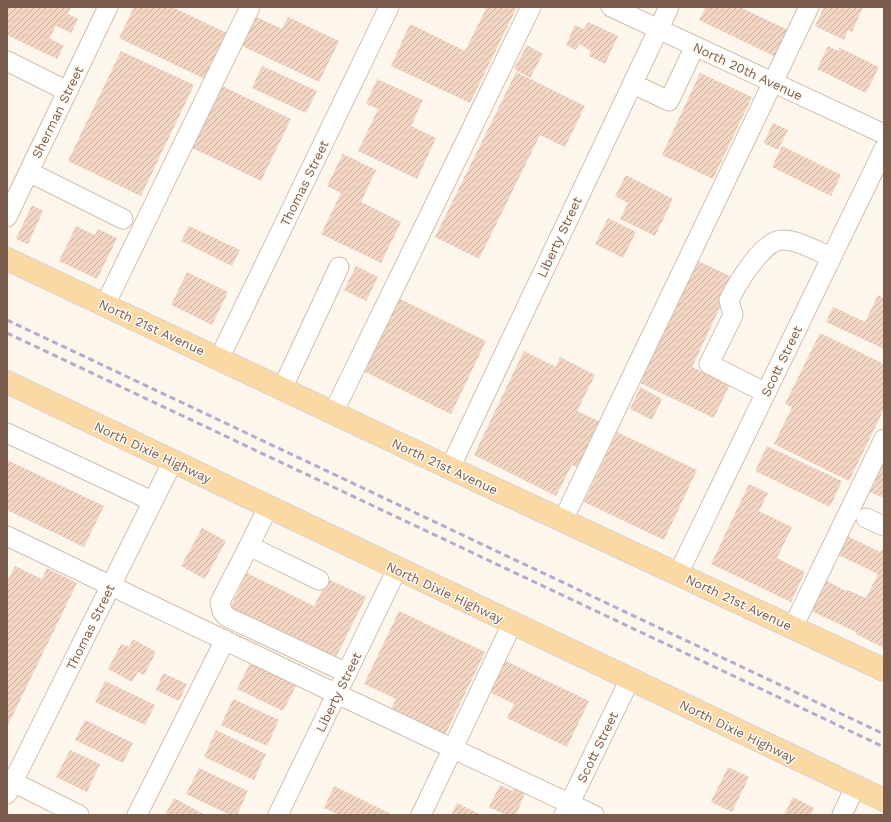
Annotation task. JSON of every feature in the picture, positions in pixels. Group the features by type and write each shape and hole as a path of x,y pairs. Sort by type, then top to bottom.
{"main road":[{"name":"North 21st Avenue","path":"7,259 450,468 884,670"},
{"name":"North Dixie Highway","path":"7,382 884,800"}],"street":[{"name":"Sherman Street","path":"7,217 108,7"},
{"path":"105,305 250,7"},
{"name":"Thomas Street","path":"219,359 389,7"},
{"path":"333,413 531,7"},
{"name":"North 20th Avenue","path":"612,7 658,30 884,134"},
{"name":"Liberty Street","path":"450,468 669,7"},
{"path":"563,520 809,7"},
{"path":"633,84 669,101 695,46"},
{"path":"7,61 67,91"},
{"name":"Scott Street","path":"678,574 884,149"},
{"path":"29,172 123,218"},
{"path":"766,392 709,364 733,315 729,300 739,281 761,253 772,242 781,240 793,241 831,257"},
{"path":"282,389 339,267"},
{"path":"7,433 152,501"},
{"path":"792,627 884,439"},
{"name":"Thomas Street","path":"9,785 173,461"},
{"path":"268,507 220,602 222,611 227,617 347,672"},
{"path":"866,518 884,526"},
{"path":"7,536 454,749 567,809 594,815"},
{"path":"249,546 319,580"},
{"name":"Liberty Street","path":"278,815 397,569"},
{"path":"422,815 512,624"},
{"path":"137,815 225,640"},
{"name":"Scott Street","path":"567,809 630,679"},
{"path":"9,785 79,815"},
{"path":"842,815 855,787"}],"building":[{"path":"7,7 71,7 68,14 78,19 71,33 56,26 49,38 64,46 57,59 7,35"},
{"path":"134,7 172,7 227,33 205,79 119,38"},
{"path":"481,7 517,7 470,103 391,66 410,24 465,51 486,9"},
{"path":"706,7 740,7 788,30 776,57 699,20"},
{"path":"824,7 863,7 852,32 848,30 844,40 815,26"},
{"path":"254,16 282,29 288,17 339,41 319,82 240,45"},
{"path":"588,22 618,36 605,64 589,56 591,51 579,44 576,50 566,45 575,25 584,29"},
{"path":"527,45 543,54 530,78 514,69"},
{"path":"828,46 838,51 840,48 879,67 866,93 817,69"},
{"path":"121,51 194,85 141,196 68,161"},
{"path":"262,66 317,91 306,113 252,88"},
{"path":"516,72 585,106 565,147 540,135 479,259 435,237"},
{"path":"700,73 752,97 713,179 662,155"},
{"path":"377,79 423,100 411,126 436,138 417,179 358,151 378,109 366,104"},
{"path":"222,86 291,119 261,181 192,148"},
{"path":"773,123 788,130 778,150 764,143"},
{"path":"782,146 841,175 831,196 772,167"},
{"path":"343,154 376,170 361,202 401,222 381,263 321,234 341,193 327,186"},
{"path":"626,175 673,199 655,236 620,219 628,203 615,196"},
{"path":"32,205 43,211 28,244 16,239"},
{"path":"608,218 636,232 623,258 595,244"},
{"path":"76,226 95,235 98,229 117,238 97,279 59,261"},
{"path":"189,226 240,250 232,266 181,241"},
{"path":"698,261 734,278 692,367 730,384 714,418 640,383"},
{"path":"356,266 378,277 366,301 344,290"},
{"path":"187,272 228,292 212,325 171,305"},
{"path":"878,295 884,298 884,349 826,322 833,307 865,322"},
{"path":"398,298 486,341 451,414 363,371"},
{"path":"820,333 884,364 884,409 849,481 774,444 792,407 785,404"},
{"path":"524,351 556,367 560,357 595,375 577,411 603,423 580,469 572,465 556,496 474,455"},
{"path":"640,387 662,399 652,420 630,409"},
{"path":"617,432 697,470 664,540 584,502"},
{"path":"767,446 842,481 830,507 755,471"},
{"path":"7,460 104,506 84,547 7,510"},
{"path":"884,463 884,498 870,492"},
{"path":"749,484 768,493 759,511 792,527 777,558 805,572 791,602 711,564"},
{"path":"202,528 226,541 205,579 181,566"},
{"path":"847,536 880,552 881,549 884,551 884,648 856,634 856,632 807,609 822,578 846,591 847,590 866,598 878,574 838,555"},
{"path":"15,566 42,579 47,568 77,583 7,727 7,582"},
{"path":"247,573 314,606 328,579 366,597 335,659 230,608"},
{"path":"399,611 485,652 445,735 391,709 396,699 364,684"},
{"path":"133,639 156,652 144,675 138,672 132,682 108,669 121,644 129,647"},
{"path":"504,660 589,701 567,747 507,718 514,704 489,692"},
{"path":"250,663 296,686 283,711 237,689"},
{"path":"163,673 187,684 179,701 156,690"},
{"path":"105,681 155,705 145,725 95,702"},
{"path":"233,699 279,720 267,746 221,725"},
{"path":"85,720 133,743 123,763 75,740"},
{"path":"216,730 266,754 254,780 204,757"},
{"path":"70,750 100,764 87,792 56,777"},
{"path":"728,767 749,777 732,812 711,802"},
{"path":"199,768 248,791 237,815 230,815 186,794"},
{"path":"500,785 512,791 514,788 525,793 516,815 506,815 489,807"},
{"path":"334,786 393,815 339,815 324,808"},
{"path":"793,797 814,808 811,815 784,815"},
{"path":"174,798 205,815 165,815"},
{"path":"457,803 481,815 451,815"}],"railway":[{"path":"7,320 884,734"},
{"path":"7,333 884,747"}]}
